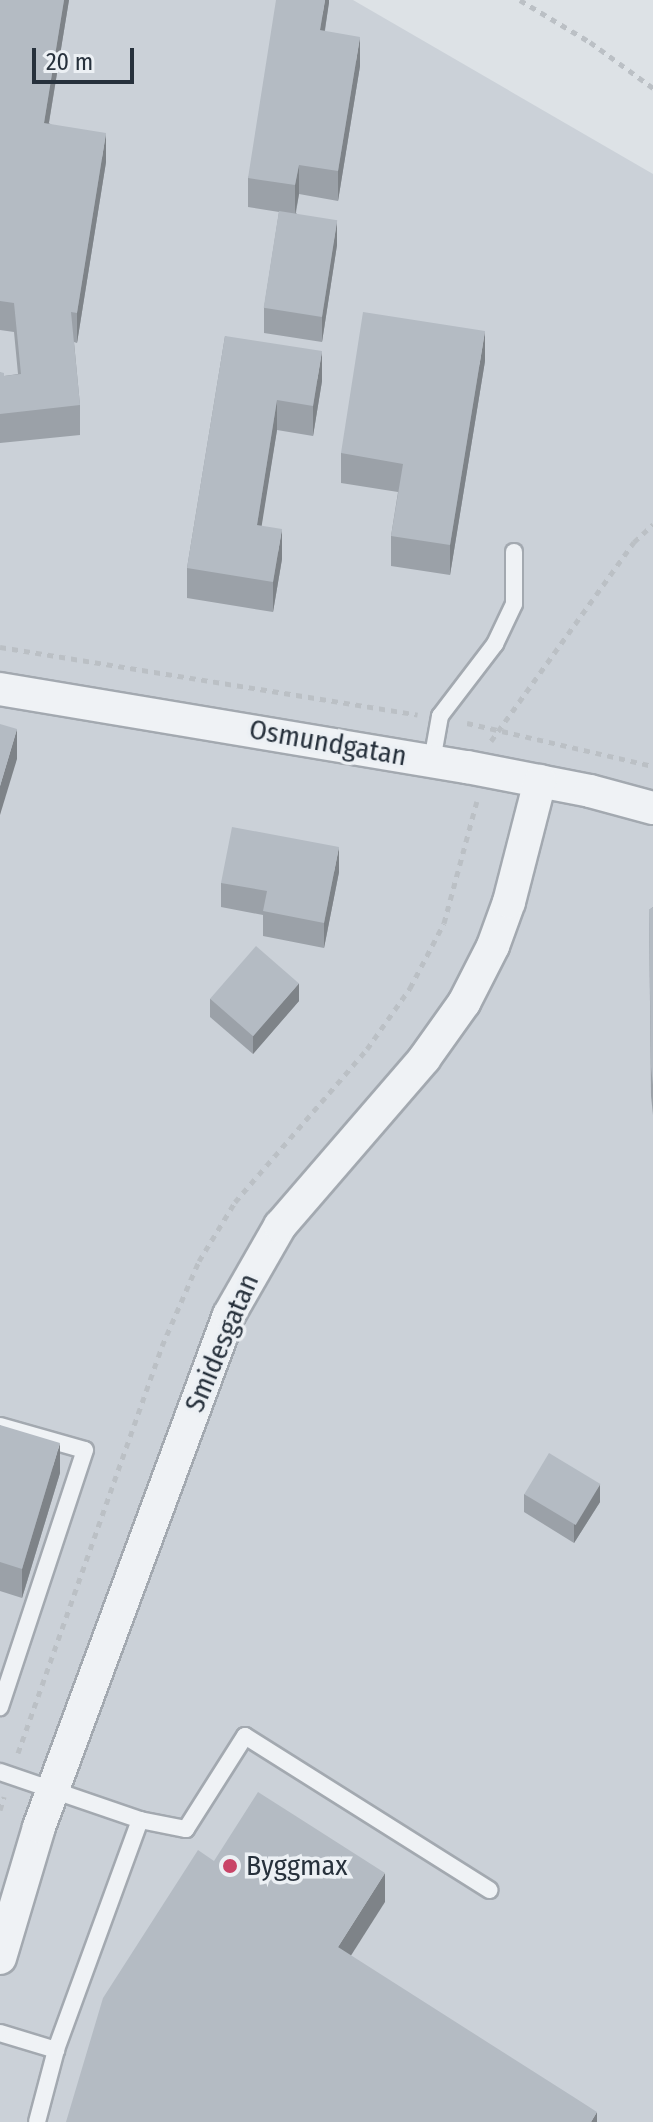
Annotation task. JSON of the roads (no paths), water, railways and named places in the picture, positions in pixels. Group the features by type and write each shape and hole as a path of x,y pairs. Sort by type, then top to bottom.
{"street":[{"name":"Osmundgatan","path":"0,689 432,761 540,781 653,808"},
{"name":"Smidesgatan","path":"0,1958 52,1792 229,1315 280,1226 424,1059 464,1003 493,946 509,902 540,781"}],"lane":[{"path":"432,761 439,718 495,644 514,604 514,552"},
{"path":"0,1426 85,1450 0,1707"},
{"path":"0,1772 140,1820 186,1829 245,1736 490,1890"},
{"path":"37,2122 56,2050 140,1820"},
{"path":"0,2033 56,2050"}],"place":[{"name":"Byggmax","path":"230,1866"}]}
